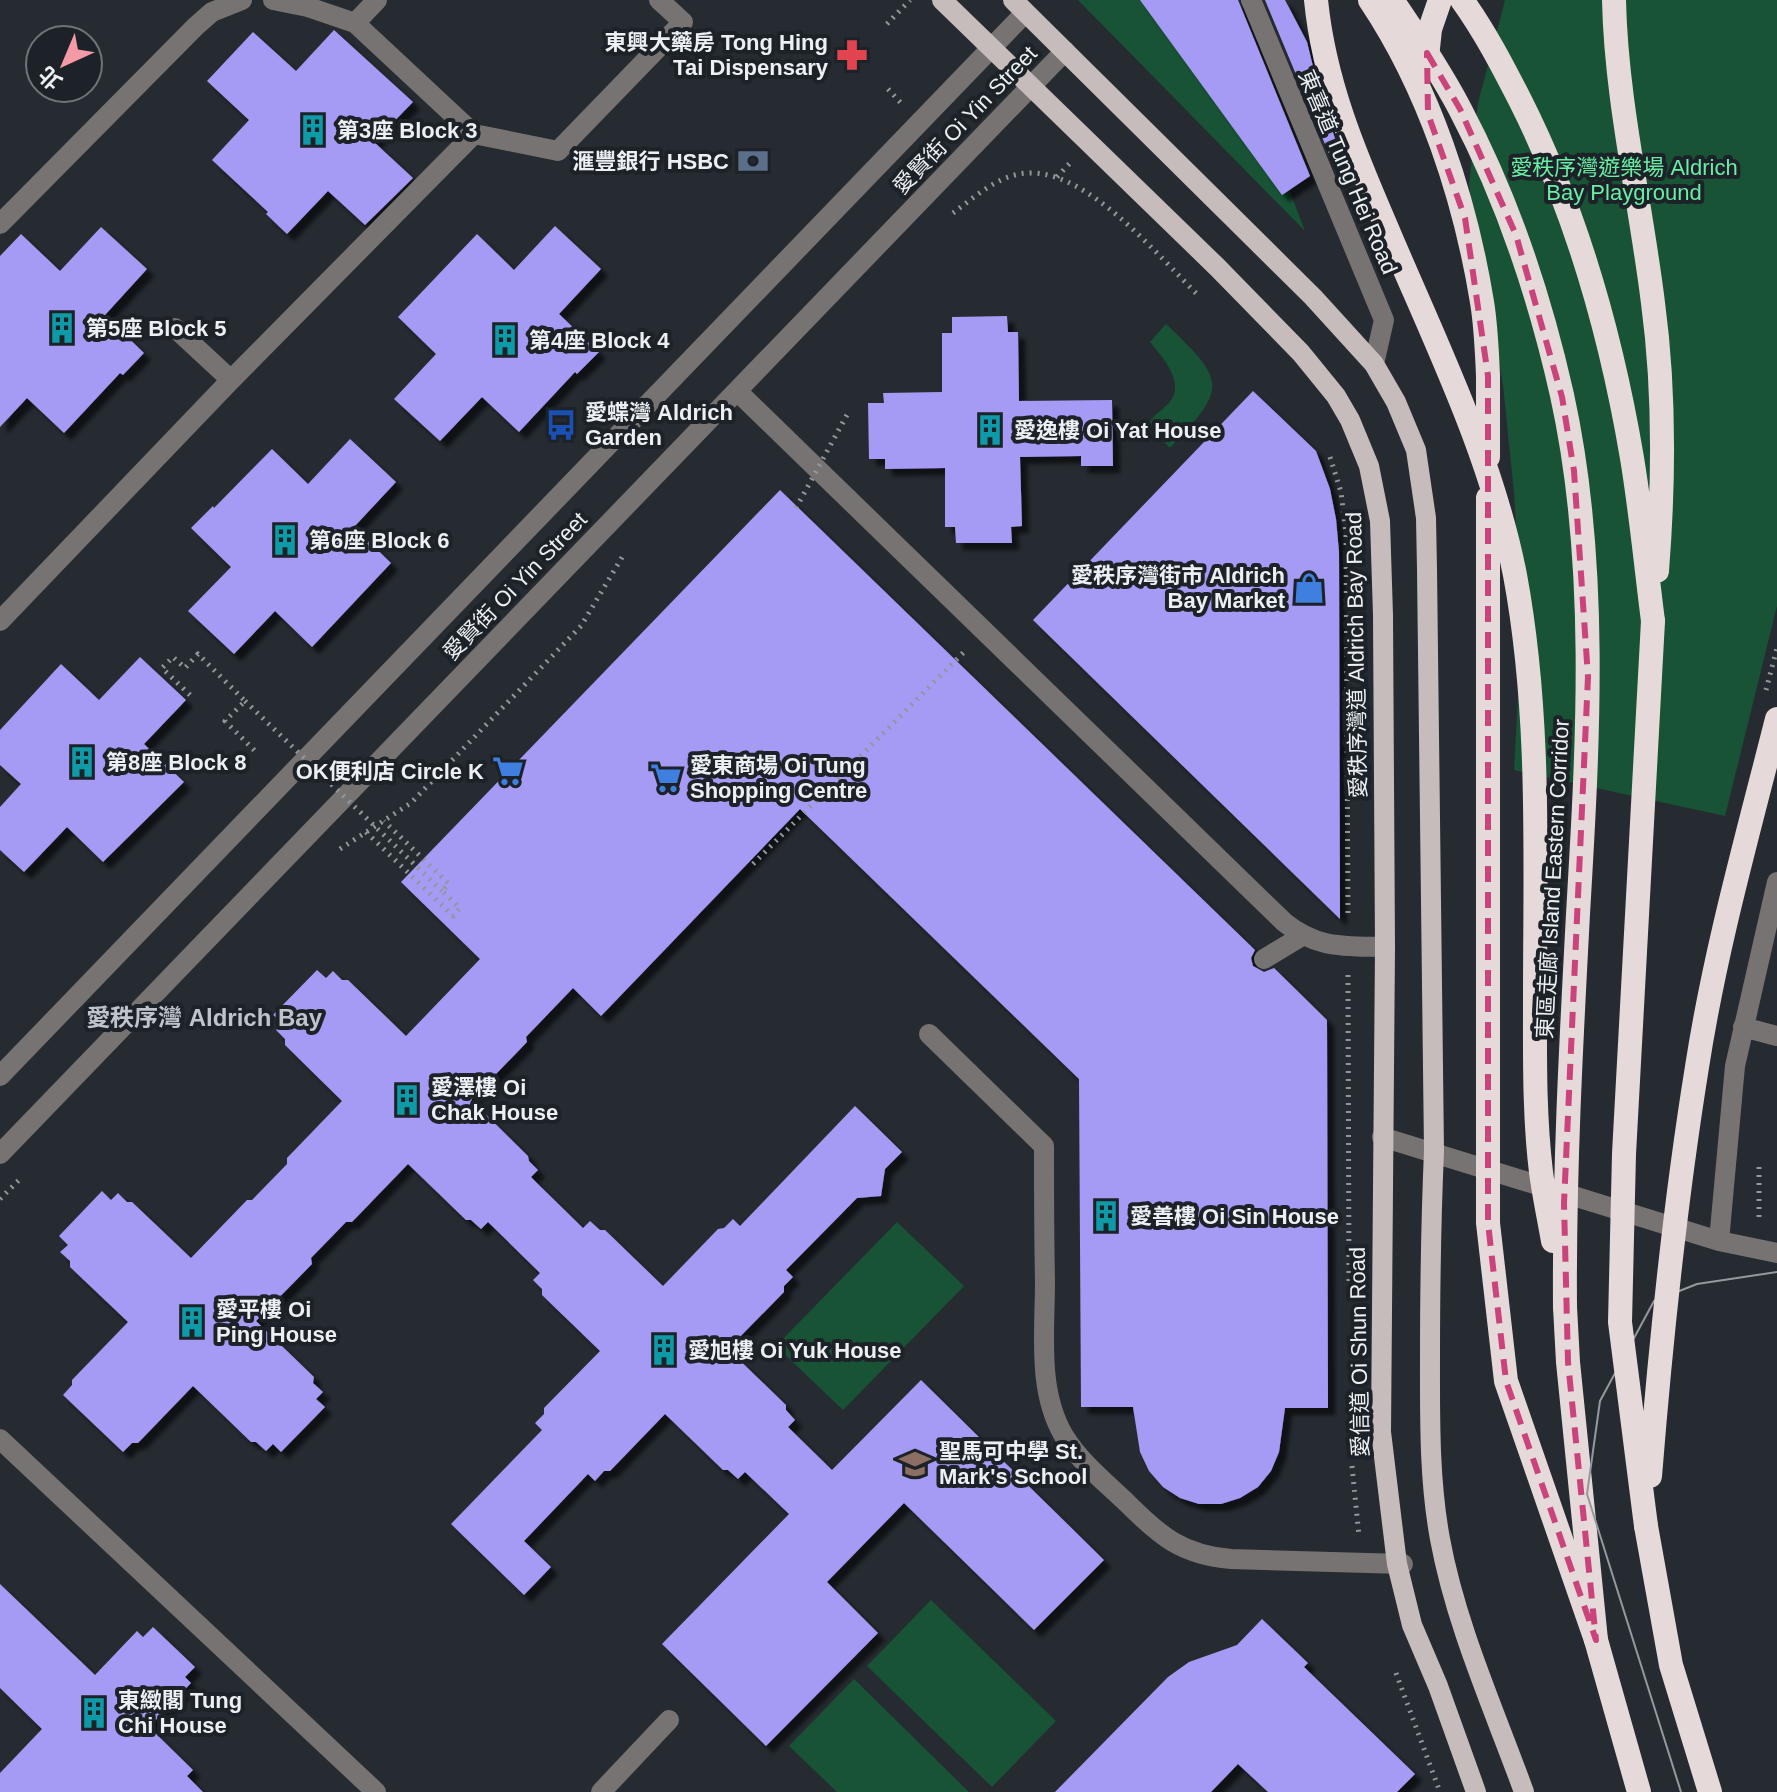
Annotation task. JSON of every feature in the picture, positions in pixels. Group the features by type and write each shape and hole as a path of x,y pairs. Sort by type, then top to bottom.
{"highway":[{"path":"1316,0 1322,44 1343,122 1474,434 1500,513 1514,573 1528,661 1533,726 1535,1082 1541,1171 1565,1307"},
{"path":"1370,0 1387,26 1428,114 1465,218 1483,304 1488,376 1488,1223 1506,1381 1596,1640"},
{"name":"東區走廊 Island Eastern Corridor","path":"1392,0 1460,109 1516,235 1559,384 1574,471 1584,571 1588,677 1586,775 1566,1123 1565,1307 1596,1640 1639,1792"},
{"path":"1428,114 1426,57 1430,29 1440,0"},
{"path":"1462,0 1485,32 1543,146 1575,225 1608,339 1632,459 1653,621"},
{"path":"1614,0 1619,61 1660,368 1662,505 1624,1154 1620,1322 1646,1526 1671,1665 1710,1792"},
{"path":"1646,1526 1662,1315 1697,1066 1722,940 1777,719"}],"main road":[{"name":"愛秩序灣道 Aldrich Bay Road","path":"942,0 1217,267 1301,353 1336,396 1360,442 1369,466 1380,521 1385,947 1382,1137"},
{"path":"1019,7 1313,297 1374,364 1396,402 1416,450 1426,518 1434,1151 1430,1300 1434,1499 1450,1581 1464,1628 1524,1792"},
{"name":"愛信道 Oi Shun Road","path":"1382,1137 1381,1432 1412,1625 1438,1686 1476,1792"}],"street":[{"path":"0,224 196,26 212,12 242,0"},
{"path":"273,0 308,7 355,23 474,134 558,151 683,22 659,0"},
{"path":"355,23 377,0"},
{"name":"東喜道 Tung Hei Road","path":"1251,0 1384,320 1374,364"},
{"name":"愛賢街 Oi Yin Street","path":"0,1076 992,49 1019,7"},
{"name":"愛賢街 Oi Yin Street","path":"0,1154 1065,51"},
{"path":"0,621 231,380 474,134"},
{"path":"175,328 231,380"},
{"path":"737,391 1302,936 1324,944 1385,947"},
{"path":"1719,1241 1735,1066 1777,882"},
{"path":"1264,959 1302,936"},
{"path":"1743,1027 1777,1036"},
{"path":"929,1034 1044,1146 1045,1369 1054,1414 1076,1453 1151,1527 1168,1541 1188,1551 1231,1559 1400,1564"},
{"path":"1382,1137 1719,1241 1777,1253"},
{"path":"0,1439 376,1792"},
{"path":"601,1792 669,1720"}],"path":[{"path":"887,24 910,0"},
{"path":"950,216 986,188 1026,173"},
{"path":"796,508 848,413"},
{"path":"337,851 411,803 581,626 625,553"},
{"path":"753,864 984,631"},
{"path":"190,695 162,668 173,657 185,668 198,654 460,908 453,916 366,832"},
{"path":"245,701 225,721 255,751"},
{"path":"384,821 449,884 442,891"},
{"path":"0,1199 27,1172"}],"highlighted area":[{"path":"1427,53 1460,109 1516,235 1562,397 1574,471 1588,677 1564,1203 1568,1362 1596,1640 1506,1381 1488,1223 1488,376 1465,218 1428,114"}],"green space":[{"path":"1078,0 1203,0 1287,184 1305,231"},
{"name":"愛秩序灣遊樂場 Aldrich Bay Playground","path":"1505,0 1777,0 1777,606 1725,816 1514,770 1522,622 1514,493 1503,385 1469,185 1478,103"},
{"path":"1166,324 1200,359 1209,372 1212,384 1210,397 1202,411 1170,448 1149,424 1173,397 1175,389 1171,372 1150,342"},
{"path":"897,1222 964,1286 843,1410 776,1346"},
{"path":"931,1600 1056,1721 992,1787 867,1666"},
{"path":"854,1679 969,1792 837,1792 789,1746"}],"building":[{"path":"1140,0 1238,0 1310,176 1282,195"},
{"path":"1265,0 1285,0 1307,42 1319,91 1341,156 1332,161"},
{"name":"第3座 Block 3","path":"334,30 413,102 374,142 413,178 365,225 328,191 287,234 212,160 249,120 207,81 253,32 296,71"},
{"name":"第4座 Block 4","path":"555,226 601,269 559,314 599,352 577,374 575,372 519,432 482,397 440,441 394,399 436,354 398,317 477,234 514,270"},
{"name":"第5座 Block 5","path":"101,227 147,269 105,315 144,353 123,375 120,373 64,433 27,398 0,427 0,256 21,234 60,271"},
{"name":"愛逸樓 Oi Yat House","path":"1007,316 1008,332 1018,332 1019,401 1112,400 1113,466 1081,466 1081,456 1020,457 1022,526 1011,527 1012,543 956,543 955,527 945,527 945,468 885,469 885,459 869,459 868,403 884,403 883,393 942,392 942,333 952,333 952,317"},
{"path":"1253,391 1316,451 1330,489 1336,519 1339,552 1340,919 1033,620"},
{"name":"第6座 Block 6","path":"350,439 396,482 354,527 391,563 312,647 275,611 234,654 188,611 231,567 191,528 272,449 308,484"},
{"path":"780,490 1255,950 1251,958 1253,966 1264,972 1274,968 1327,1020 1328,1408 1285,1408 1279,1452 1271,1471 1258,1487 1240,1498 1221,1504 1199,1504 1180,1498 1163,1487 1149,1471 1140,1452 1133,1407 1081,1407 1079,1079 800,809 601,1016 573,988 471,1100 528,1156 538,1170 531,1177 583,1228 590,1221 600,1230 605,1230 663,1286 718,1229 724,1228 733,1219 740,1226 855,1106 902,1152 885,1169 881,1196 857,1198 786,1270 793,1277 784,1286 784,1292 728,1349 786,1405 786,1410 795,1420 788,1427 832,1470 921,1380 1104,1560 1034,1630 904,1503 827,1582 878,1633 766,1746 662,1644 789,1514 745,1472 738,1479 728,1470 723,1470 665,1414 610,1471 604,1471 595,1481 588,1474 524,1541 551,1567 524,1595 451,1524 542,1430 535,1423 544,1414 544,1408 600,1351 542,1295 542,1289 533,1280 540,1273 488,1222 481,1229 471,1220 466,1220 408,1164 352,1222 346,1222 311,1258 312,1264 256,1321 314,1377 313,1383 323,1392 316,1399 325,1407 281,1452 273,1444 266,1451 256,1442 251,1442 193,1386 138,1443 132,1443 123,1452 63,1395 72,1385 72,1380 128,1322 70,1267 70,1261 60,1252 68,1245 59,1236 102,1191 111,1200 118,1193 127,1202 132,1202 191,1258 287,1164 287,1158 342,1101 285,1045 285,1039 276,1030 283,1023 273,1015 317,970 326,978 333,971 342,980 348,980 406,1036 480,959 401,882"},
{"name":"第8座 Block 8","path":"140,657 186,700 144,744 184,782 103,862 67,827 24,872 0,850 0,807 21,784 0,765 0,730 61,664 99,700"},
{"name":"東緻閣 Tung Chi House","path":"0,1584 95,1675 137,1631 143,1637 153,1627 195,1667 185,1677 191,1683 149,1727 193,1770 187,1776 203,1792 0,1792 0,1773 42,1729 0,1688"},
{"path":"1262,1619 1308,1663 1304,1667 1415,1774 1397,1792 1268,1792 1238,1764 1211,1792 1055,1792 1168,1677 1189,1662 1237,1645"}],"tram line":[{"path":"1681,1792 1587,1494 1600,1401 1654,1301 1697,1284 1777,1272"}],"place":[{"name":"東興大藥房 Tong Hing Tai Dispensary","path":"852,55"},
{"name":"第3座 Block 3","path":"313,130"},
{"name":"滙豐銀行 HSBC","path":"753,161"},
{"name":"第5座 Block 5","path":"62,328"},
{"name":"第4座 Block 4","path":"505,340"},
{"name":"愛蝶灣 Aldrich Garden","path":"561,425"},
{"name":"愛逸樓 Oi Yat House","path":"990,430"},
{"name":"第6座 Block 6","path":"285,540"},
{"name":"愛秩序灣街市 Aldrich Bay Market","path":"1309,588"},
{"name":"第8座 Block 8","path":"82,762"},
{"name":"OK便利店 Circle K","path":"508,771"},
{"name":"愛東商場 Oi Tung Shopping Centre","path":"666,778"},
{"name":"愛澤樓 Oi Chak House","path":"407,1100"},
{"name":"愛善樓 Oi Sin House","path":"1106,1216"},
{"name":"愛平樓 Oi Ping House","path":"192,1322"},
{"name":"愛旭樓 Oi Yuk House","path":"664,1350"},
{"name":"聖馬可中學 St. Mark's School","path":"915,1464"},
{"name":"東緻閣 Tung Chi House","path":"94,1713"}],"district":[{"name":"愛秩序灣 Aldrich Bay","path":"204,1017"}]}
